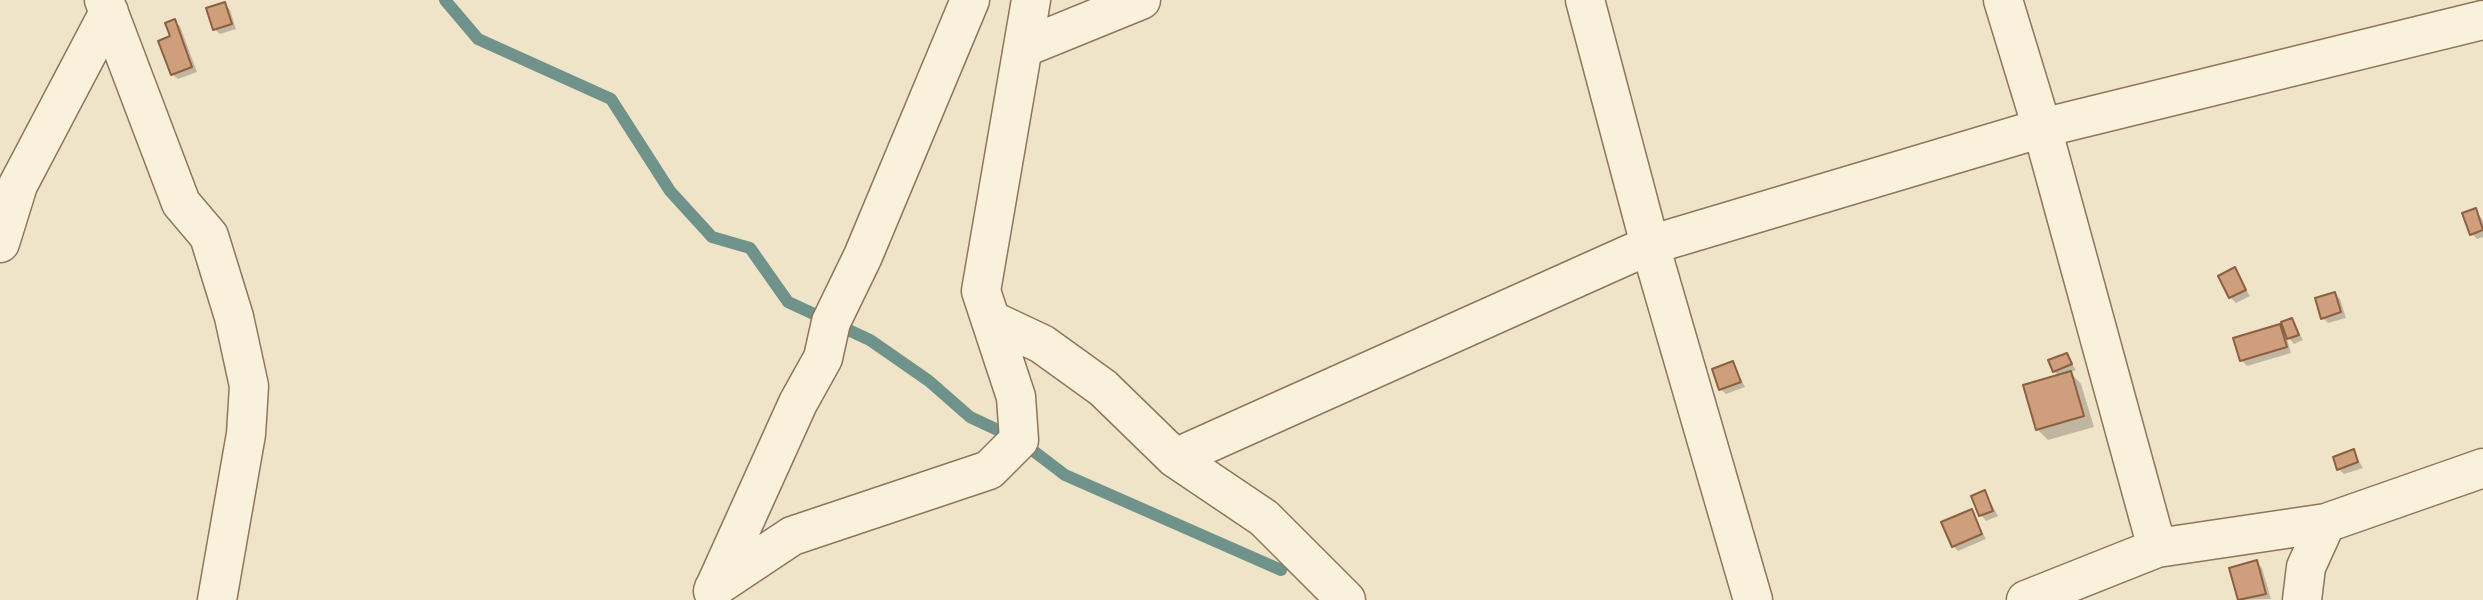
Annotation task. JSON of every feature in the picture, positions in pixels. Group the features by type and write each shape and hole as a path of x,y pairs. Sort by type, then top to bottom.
{"street":[{"path":"712,594 797,403 823,358 831,322 863,256 970,0"},
{"path":"712,594 792,536 989,470 1019,440 1016,397 981,291 1031,0"},
{"path":"1023,48 1141,0"},
{"path":"1585,0 1650,245 1753,600"},
{"path":"2003,0 2042,128 2157,548"},
{"path":"0,243 18,185 106,6"},
{"path":"106,6 137,94 181,203 209,236 234,317 249,386 246,434 217,600"},
{"path":"1175,458 1650,245 2042,128 2483,20"},
{"path":"991,320 1042,344 1103,388 1175,458 1264,517 1346,600"},
{"path":"2026,600 2157,548 2326,523 2483,468"},
{"path":"2302,600 2306,567 2326,523"}],"building":[{"path":"225,2 232,24 213,30 206,8"},
{"path":"175,19 192,67 171,75 158,41 170,36 165,23"},
{"path":"2476,208 2483,230 2470,235 2462,213"},
{"path":"2235,267 2246,290 2229,298 2218,276"},
{"path":"2335,292 2341,312 2321,319 2315,298"},
{"path":"2292,318 2299,335 2287,339 2281,322"},
{"path":"2280,324 2287,347 2240,361 2233,338"},
{"path":"2067,353 2072,364 2053,372 2048,360"},
{"path":"1733,361 1741,382 1719,390 1712,369"},
{"path":"2071,371 2084,416 2036,430 2023,385"},
{"path":"2354,449 2358,462 2337,470 2333,457"},
{"path":"1985,490 1993,511 1979,516 1971,496"},
{"path":"1972,509 1982,534 1952,547 1941,522"},
{"path":"2257,560 2266,594 2238,600 2229,568"}],"waterway":[{"path":"445,0 478,39 611,99 670,191 712,237 750,248 788,302 870,340 929,381 970,417 1019,440 1065,475 1281,570"}]}
